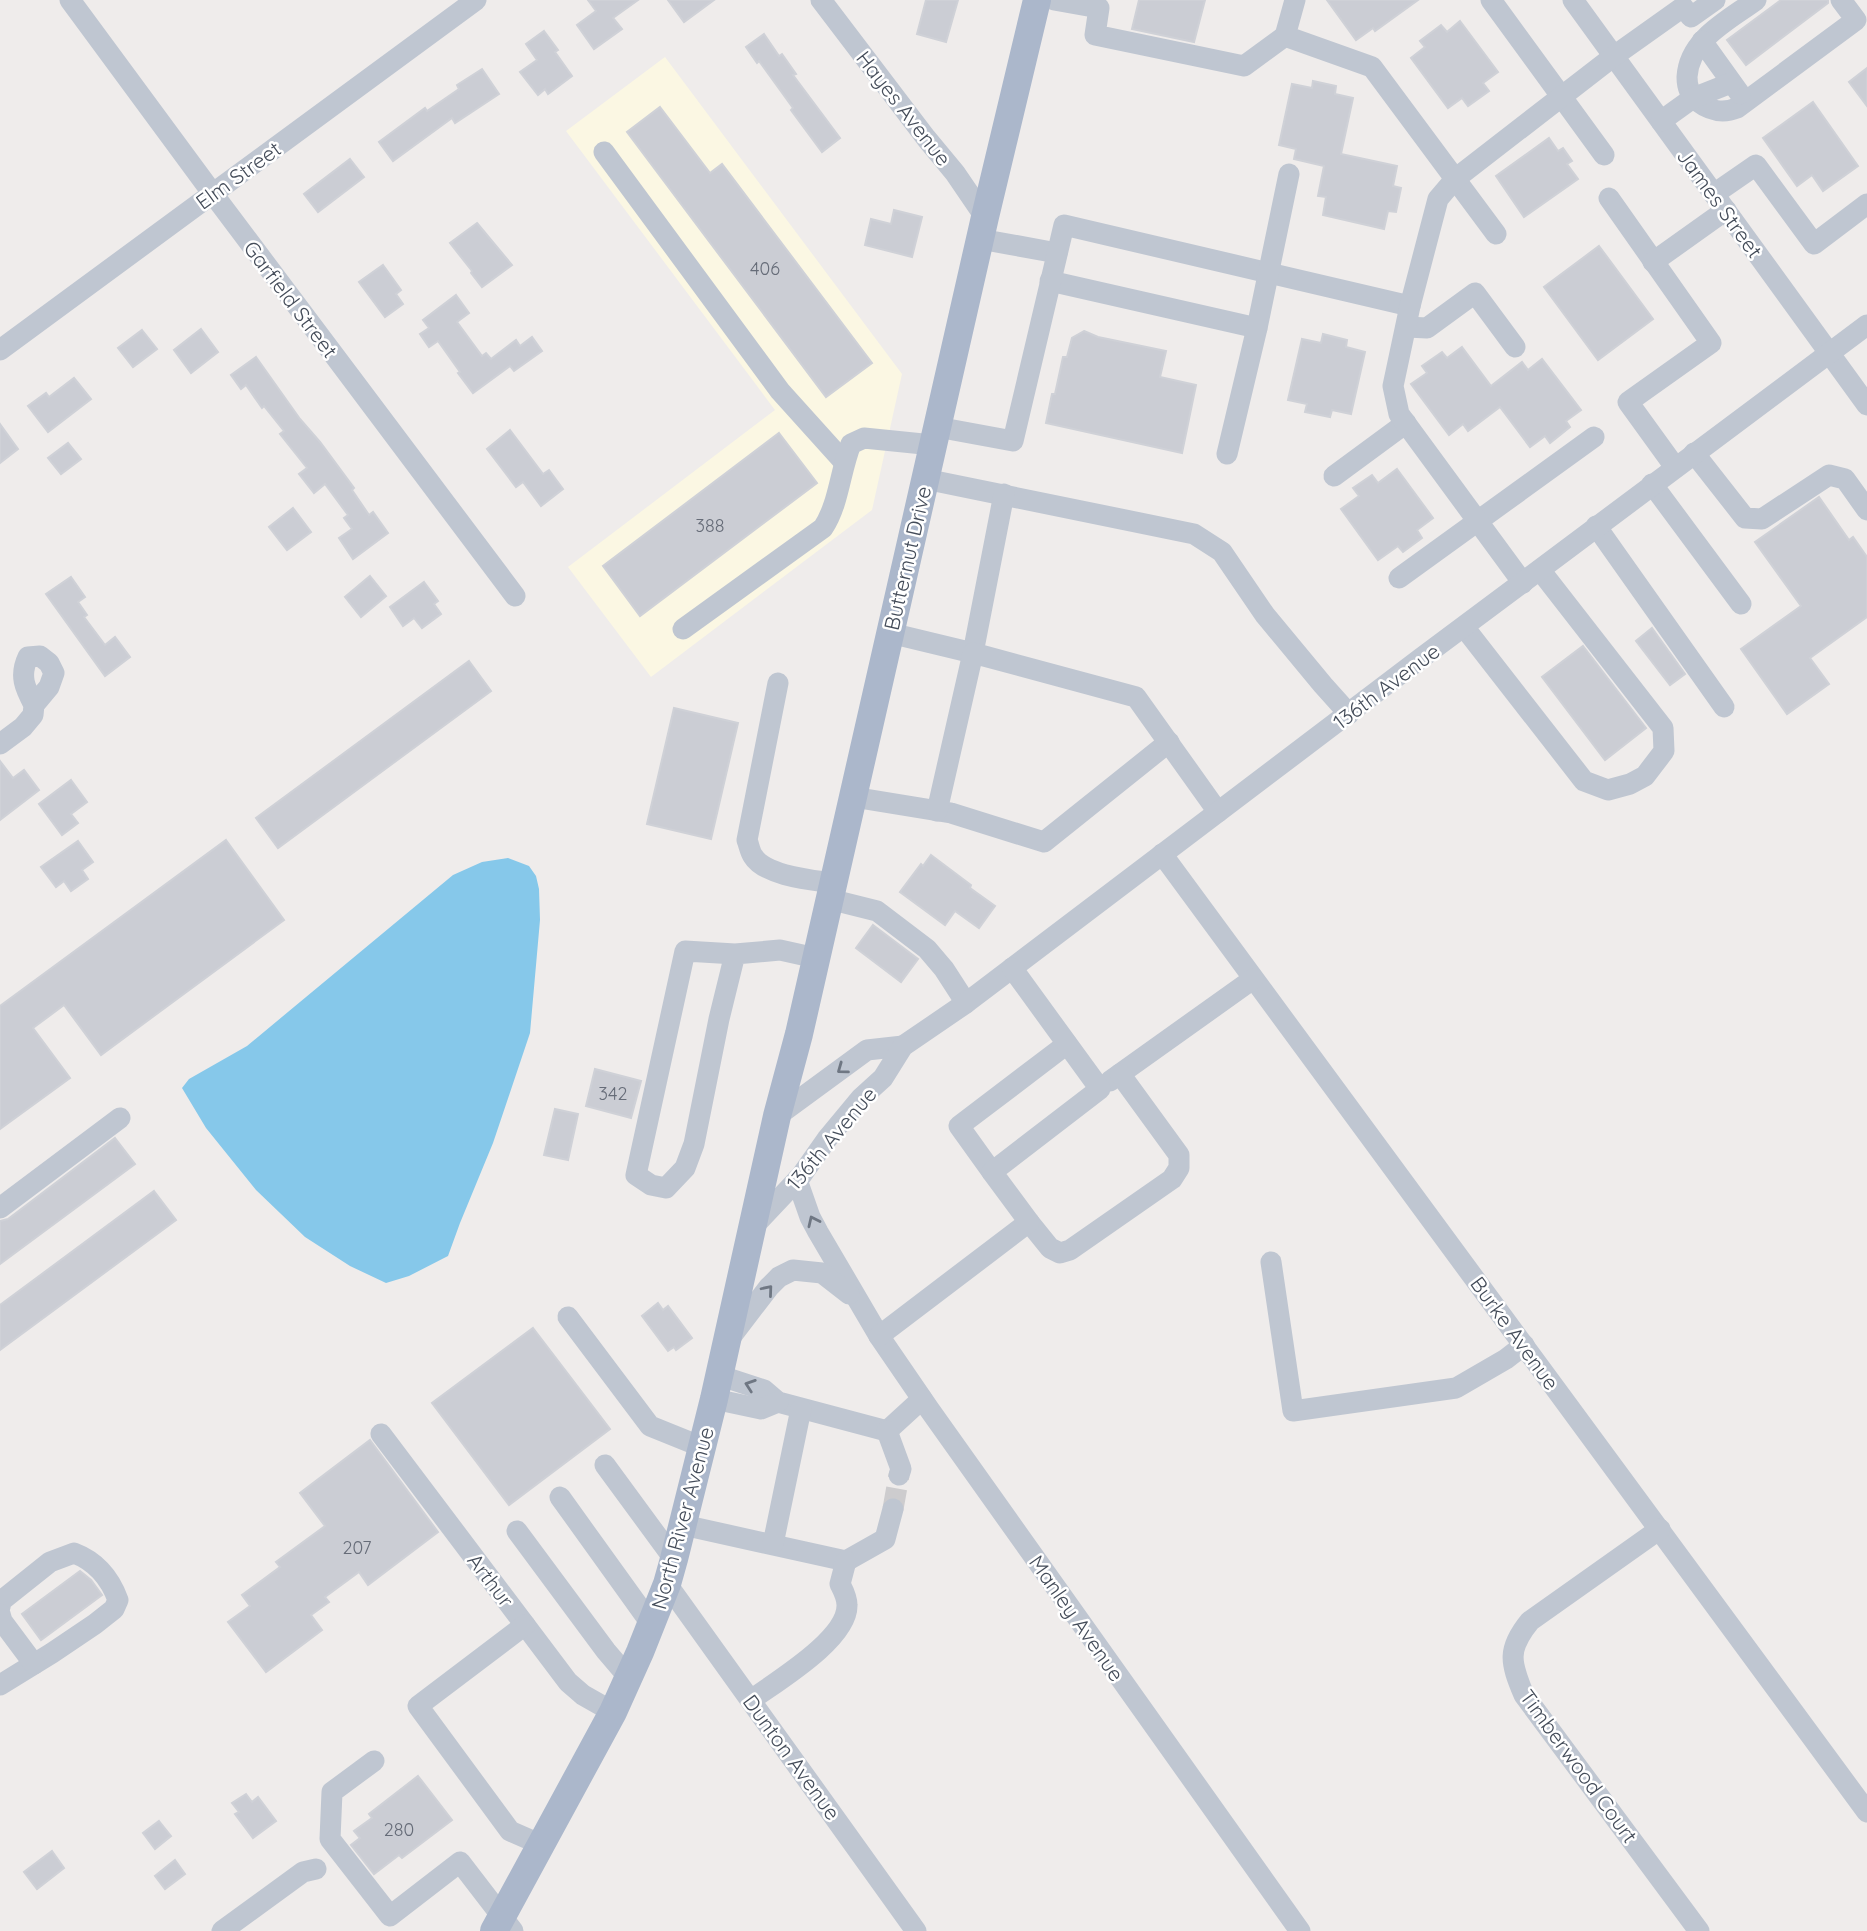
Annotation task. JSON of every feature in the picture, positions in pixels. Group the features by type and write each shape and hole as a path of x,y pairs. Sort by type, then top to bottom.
{"main road":[{"name":"Butternut Drive","path":"777,1116 799,1034 982,228 1037,0"},
{"name":"North River Avenue","path":"503,1926 542,1845 613,1712 652,1625 671,1572 777,1116"}],"street":[{"name":"Garfield Street","path":"70,0 515,596"},
{"name":"Elm Street","path":"0,350 476,0"},
{"name":"Hayes Avenue","path":"821,0 955,173 982,228"},
{"path":"1054,0 1099,8 1095,35 1244,66 1285,36 1295,0"},
{"path":"1491,0 1605,155"},
{"path":"1523,583 1399,414 1392,386 1438,199 1454,179 1614,56 1683,7 1691,17 1715,0"},
{"path":"1756,0 1702,41 1689,62 1687,83 1693,98 1711,109 1720,112 1737,108 1856,20 1840,0"},
{"name":"James Street","path":"1583,4 1614,56 1867,405"},
{"path":"1285,36 1373,66 1496,234"},
{"path":"1702,41 1746,102"},
{"path":"1661,121 1693,98 1731,83"},
{"path":"604,152 780,391 844,462"},
{"path":"1653,262 1720,202 1756,165 1814,244 1867,204"},
{"path":"1227,454 1289,174"},
{"path":"1609,198 1711,343 1628,402 1675,467"},
{"path":"683,629 823,528 831,516 851,444 864,438 935,436 1013,441 1064,225 1410,306"},
{"path":"982,228 1057,253"},
{"path":"1050,281 1256,328"},
{"path":"1407,327 1427,328 1475,293 1515,347"},
{"name":"136th Avenue","path":"753,1227 797,1180 861,1098 883,1078 904,1046 966,1003 1596,526 1867,325"},
{"path":"1334,476 1406,424"},
{"path":"1399,578 1594,437"},
{"path":"1694,453 1745,518 1762,519 1829,475 1845,479 1867,510"},
{"path":"925,480 1194,534 1222,552 1265,615 1349,714"},
{"path":"1652,484 1741,604"},
{"path":"937,811 973,653 1004,494"},
{"path":"1596,526 1724,707"},
{"path":"1464,627 1584,781 1608,790 1630,784 1645,776 1664,751 1663,728 1540,570"},
{"path":"890,633 1136,697 1218,812"},
{"path":"778,683 747,840 753,858 770,870 796,877 877,911 927,949 966,1003"},
{"path":"0,744 23,727 33,715 34,705"},
{"path":"853,797 951,813 1044,842 1169,743"},
{"name":"Burke Avenue","path":"1162,854 1867,1812"},
{"path":"735,954 694,1144 685,1168 666,1188 651,1185 636,1175 685,951 735,954 780,950 816,958"},
{"path":"1012,968 1100,1089"},
{"path":"992,1172 1120,1074 1253,979"},
{"path":"1068,1044 959,1126 1029,1222 1050,1248 1060,1253 1070,1250 1172,1179 1179,1168 1179,1155 1120,1074"},
{"name":"136th Avenue","path":"777,1116 867,1050 904,1046"},
{"path":"0,1208 120,1118"},
{"name":"Manley Avenue","path":"797,1180 814,1224 879,1336 1300,1931"},
{"path":"879,1336 1029,1222"},
{"path":"1271,1262 1293,1411 1456,1388 1506,1359 1524,1345"},
{"name":"Manley Avenue","path":"726,1344 769,1287 779,1277 793,1270 822,1273 858,1302"},
{"path":"568,1317 650,1426 702,1447"},
{"path":"716,1387 761,1409 778,1402 887,1431"},
{"path":"887,1431 922,1399"},
{"path":"773,1544 800,1409"},
{"path":"887,1431 901,1469 900,1475"},
{"name":"Arthur","path":"382,1434 568,1682 583,1695 613,1712"},
{"name":"Dunton Avenue","path":"605,1465 751,1700 916,1931"},
{"path":"560,1497 652,1625"},
{"path":"683,1525 846,1561 885,1539 893,1509"},
{"name":"Timberwood Court","path":"1660,1529 1530,1621 1519,1635 1512,1654 1524,1695 1699,1931"},
{"path":"517,1531 629,1678"},
{"path":"0,1606 1,1601 50,1562 74,1553 87,1558 98,1567 114,1588 118,1600 114,1609 95,1623 0,1685"},
{"path":"751,1700 827,1644 837,1632 846,1615 847,1605 840,1584 846,1561"},
{"path":"0,1614 34,1664"},
{"path":"525,1625 418,1706 510,1832 542,1845"},
{"path":"374,1760 332,1792 330,1839 390,1916 460,1862 503,1926"},
{"path":"222,1931 303,1872 316,1869"}],"shaded area":[{"path":"665,57 902,374 872,510 651,677 568,567 775,410 566,131"}],"water":[{"path":"508,858 529,866 536,876 539,889 540,920 530,1033 493,1143 448,1256 409,1276 386,1283 350,1266 305,1237 256,1190 206,1128 182,1088 189,1079 247,1046 453,875 482,862"}],"building":[{"path":"588,0 638,0 613,18 622,29 594,49 577,25 596,11"},
{"path":"668,0 714,0 684,22"},
{"path":"926,0 958,0 946,42 917,34"},
{"path":"1139,0 1205,0 1194,42 1132,29"},
{"path":"1327,0 1418,0 1375,31 1373,28 1356,40"},
{"path":"1781,0 1828,0 1828,3 1746,65 1727,40"},
{"path":"1460,21 1498,72 1483,83 1489,91 1468,106 1462,98 1448,108 1411,58 1425,47 1420,41 1441,25 1447,32"},
{"path":"544,31 572,76 548,94 545,89 538,95 520,72 537,60 526,44"},
{"path":"764,34 779,56 782,54 796,74 793,75 840,138 822,152 759,61 757,63 746,47"},
{"path":"1867,68 1867,106 1849,82"},
{"path":"482,69 499,94 455,123 452,118 393,161 379,142 425,108 427,111 459,89 457,85"},
{"path":"1313,81 1336,86 1335,94 1353,98 1341,154 1397,166 1393,186 1401,188 1396,212 1388,211 1384,229 1323,215 1326,197 1318,196 1324,166 1294,159 1296,149 1279,145 1292,84 1312,88"},
{"path":"1813,102 1858,166 1823,191 1812,175 1797,186 1763,138"},
{"path":"660,107 710,173 722,164 872,363 826,397 627,132"},
{"path":"1549,138 1558,151 1563,148 1572,161 1567,164 1578,179 1524,217 1496,176"},
{"path":"350,159 364,177 318,212 304,194"},
{"path":"894,210 922,217 912,257 865,245 871,219 891,224"},
{"path":"477,223 512,265 482,287 450,243"},
{"path":"1599,246 1653,319 1598,360 1544,287"},
{"path":"383,265 401,290 396,294 403,304 385,317 359,282"},
{"path":"456,295 469,313 457,322 482,356 486,353 491,359 516,340 520,346 532,337 542,351 514,371 510,366 473,393 438,341 429,347 420,334 429,328 423,320"},
{"path":"201,329 218,352 191,373 174,350"},
{"path":"142,330 157,349 133,367 118,348"},
{"path":"1084,331 1098,337 1166,351 1160,377 1196,385 1182,453 1046,423 1063,357 1067,357 1072,338"},
{"path":"1323,334 1347,340 1346,347 1365,352 1351,414 1332,410 1330,417 1305,412 1307,404 1288,400 1302,339 1321,343"},
{"path":"1462,347 1491,386 1522,362 1528,370 1542,359 1581,410 1566,421 1570,427 1550,443 1545,436 1530,447 1500,407 1468,431 1463,424 1449,435 1411,384 1427,373 1422,366 1442,352 1447,358"},
{"path":"256,357 354,488 352,490 369,515 373,512 388,533 353,559 339,538 352,529 344,518 348,515 325,484 314,493 299,474 307,468 280,434 284,431 264,406 262,408 246,385 241,389 231,375"},
{"path":"74,378 91,399 48,432 28,406 46,393 49,397"},
{"path":"0,424 18,449 0,463"},
{"path":"510,430 543,474 549,470 563,489 541,506 523,482 516,487 487,449"},
{"path":"779,433 817,483 640,616 603,566"},
{"path":"68,443 81,459 61,474 48,458"},
{"path":"1397,469 1433,518 1417,530 1422,538 1403,552 1398,546 1378,560 1341,509 1359,496 1353,488 1372,475 1378,483"},
{"path":"1819,497 1849,540 1853,537 1867,557 1867,617 1810,658 1829,684 1787,714 1741,649 1801,606 1755,542"},
{"path":"293,508 311,532 287,550 269,527"},
{"path":"370,576 386,596 361,617 345,597"},
{"path":"71,577 85,597 78,602 87,615 84,617 105,645 115,637 130,657 105,676 46,594"},
{"path":"424,582 438,601 434,604 441,614 422,628 414,618 403,626 390,607"},
{"path":"1652,628 1685,674 1670,685 1636,641"},
{"path":"1583,646 1646,728 1605,760 1542,677"},
{"path":"469,661 491,691 278,848 256,818"},
{"path":"674,708 738,723 711,839 647,824"},
{"path":"0,761 13,778 24,770 39,790 0,820"},
{"path":"71,780 87,802 71,814 78,823 62,835 39,804"},
{"path":"226,840 284,920 101,1055 64,1005 33,1028 70,1078 0,1129 0,1006"},
{"path":"78,841 93,862 82,870 88,879 71,891 64,881 56,887 41,867"},
{"path":"931,855 995,906 979,928 955,911 945,925 900,892"},
{"path":"873,925 918,959 901,982 856,948"},
{"path":"595,1069 641,1081 631,1118 586,1106"},
{"path":"555,1109 578,1114 568,1160 544,1155"},
{"path":"115,1138 135,1164 0,1264 0,1221 8,1219"},
{"path":"154,1191 176,1220 0,1350 0,1305"},
{"path":"658,1303 663,1310 668,1306 692,1338 676,1350 674,1347 668,1351 642,1316"},
{"path":"533,1328 610,1429 509,1505 432,1403"},
{"path":"370,1440 438,1532 368,1585 359,1572 325,1597 329,1602 311,1615 322,1630 266,1672 228,1622 250,1606 242,1595 280,1567 276,1562 325,1526 300,1493"},
{"path":"80,1571 102,1595 41,1640 22,1614"},
{"path":"418,1776 452,1820 402,1858 399,1855 374,1874 351,1845 360,1838 354,1831 372,1818 369,1814"},
{"path":"246,1794 252,1802 258,1797 276,1821 253,1838 235,1814 239,1812 232,1803"},
{"path":"159,1821 171,1836 155,1849 143,1833"},
{"path":"52,1851 64,1868 37,1889 24,1872"},
{"path":"175,1860 185,1874 165,1889 155,1876"}],"tunnel":[{"path":"893,1509 899,1475"}]}
